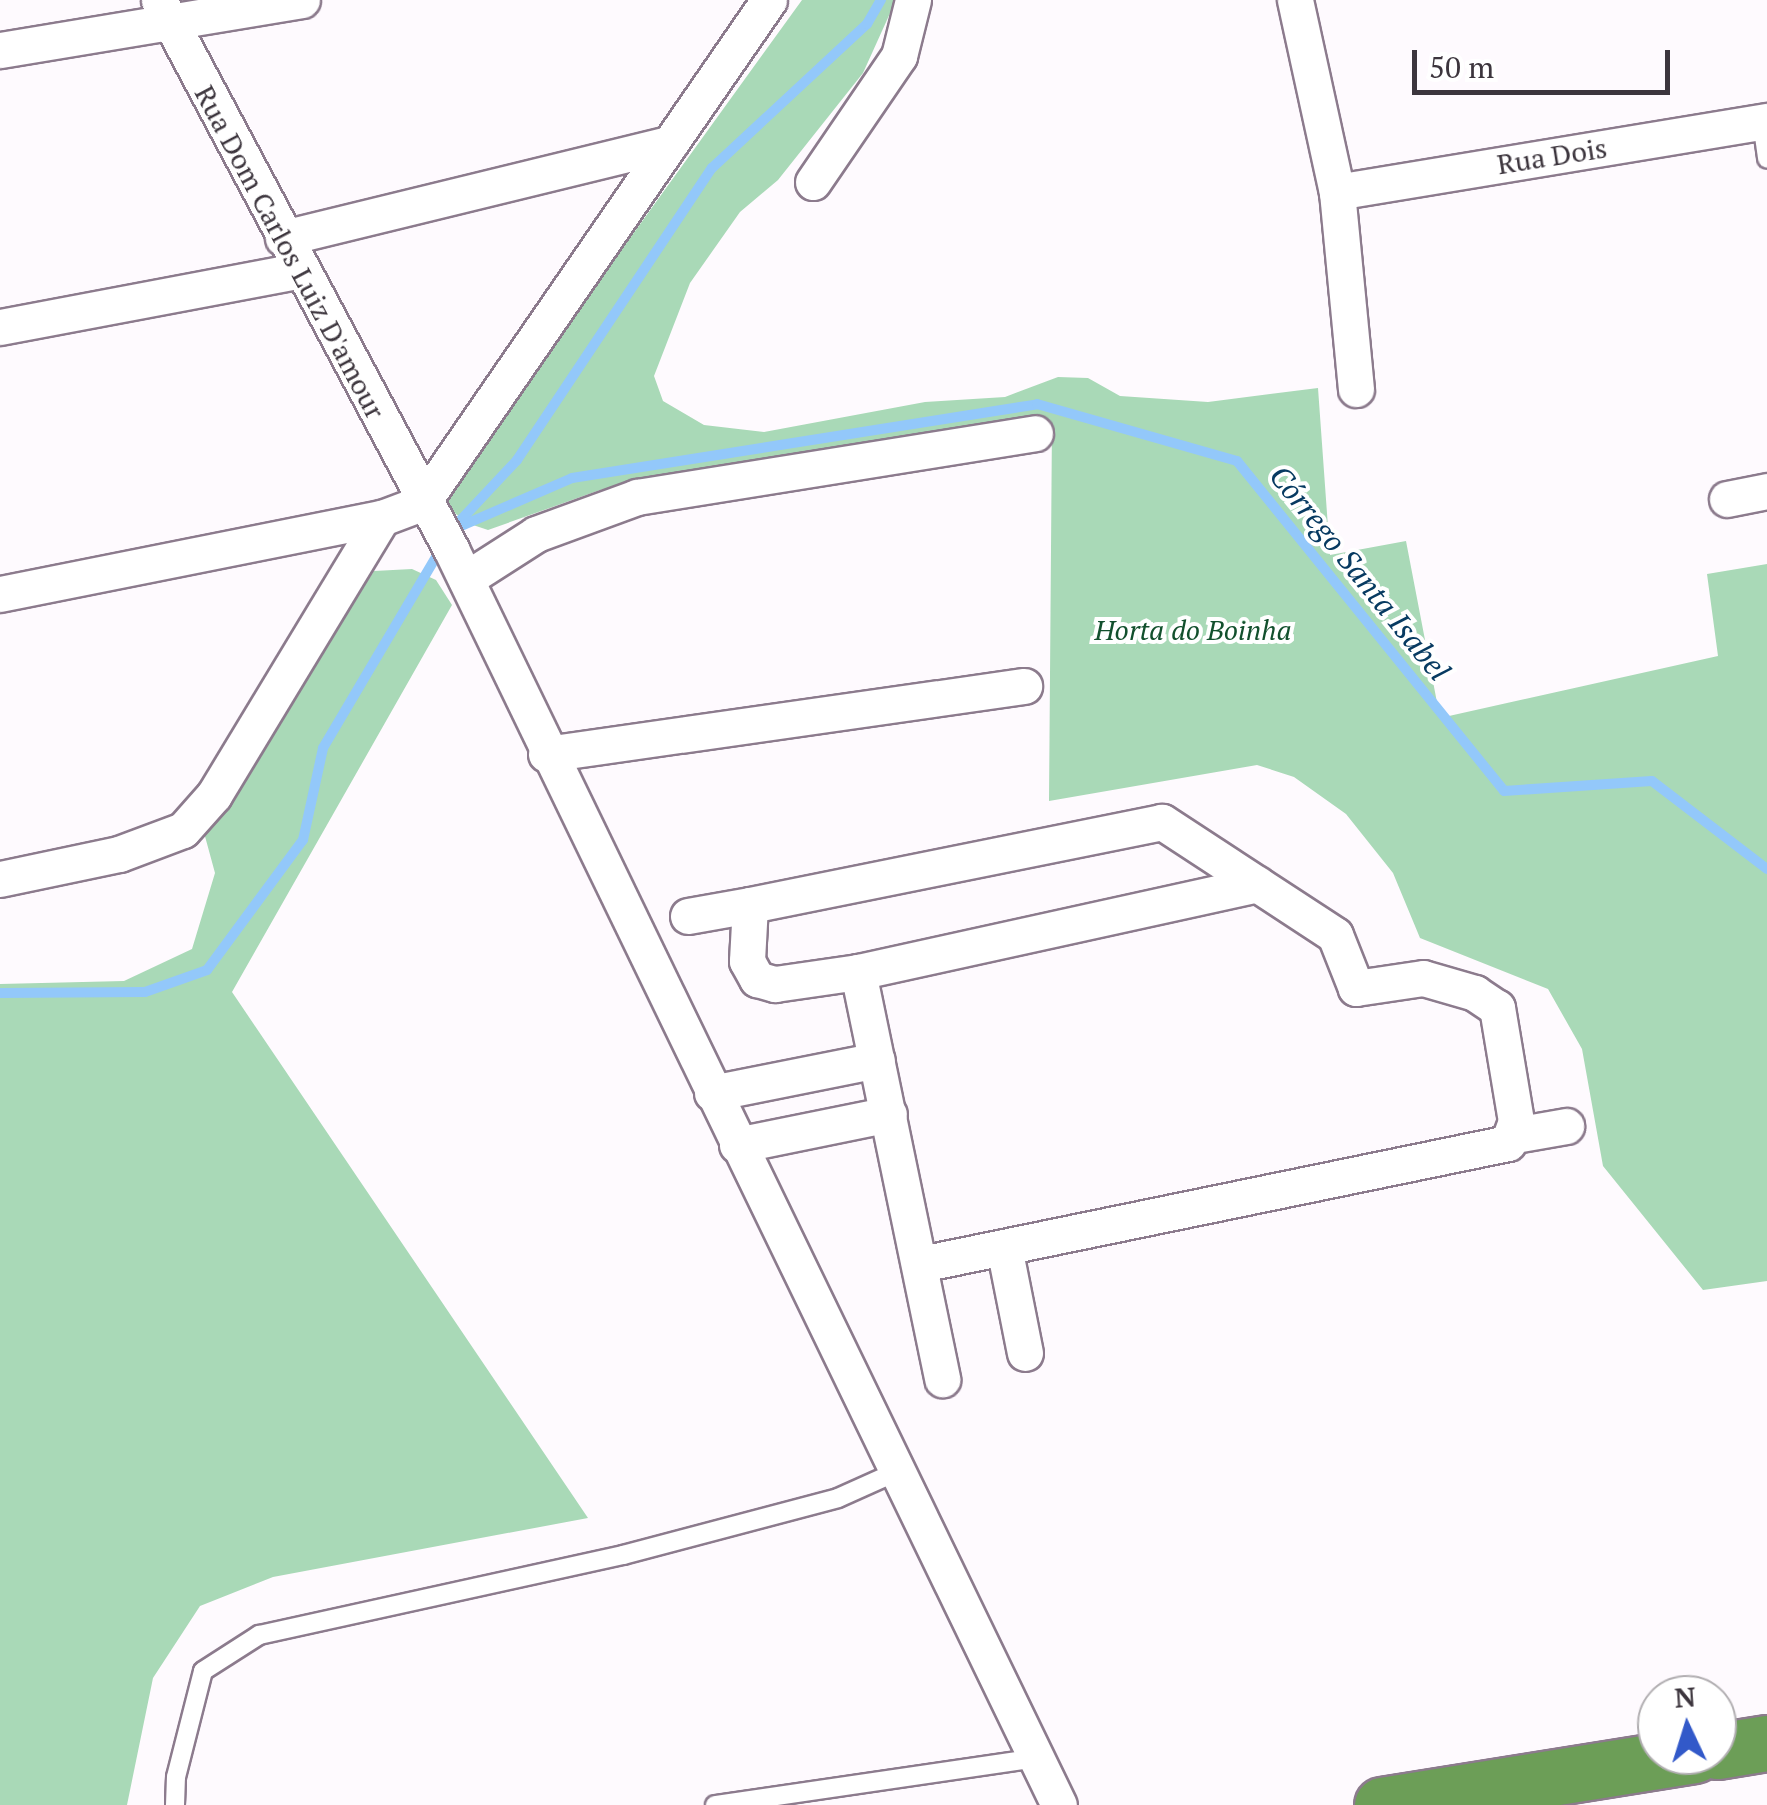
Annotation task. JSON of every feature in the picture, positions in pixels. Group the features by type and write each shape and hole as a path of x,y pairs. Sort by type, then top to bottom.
{"highway":[{"path":"1737,1748 1767,1743"},
{"path":"1382,1805 1637,1764"}],"street":[{"path":"0,50 165,12 302,0"},
{"path":"444,539 670,144 769,0"},
{"path":"813,182 899,56 913,0"},
{"path":"1296,0 1338,192 1356,389"},
{"name":"Rua Dom Carlos Luiz D'amour","path":"165,12 444,539 1059,1805"},
{"name":"Rua Dois","path":"1338,192 1764,121"},
{"path":"283,238 670,144"},
{"path":"0,327 301,270"},
{"path":"0,594 382,518 444,539 536,534 637,497 1035,433"},
{"path":"1727,499 1767,490"},
{"path":"0,879 119,854 184,830 214,795 382,518"},
{"path":"546,754 1024,686"},
{"path":"688,916 1162,822 1335,935 1356,988 1423,978 1475,993 1497,1008 1515,1135"},
{"path":"750,905 747,961 758,980 790,983 858,972 1257,884"},
{"path":"858,972 942,1379"},
{"path":"712,1093 877,1060"},
{"path":"738,1145 889,1114"},
{"path":"921,1264 1508,1142 1515,1135 1566,1126"},
{"path":"1004,1247 1025,1353"}],"lane":[{"path":"1764,121 1767,158"},
{"path":"175,1805 176,1776 204,1670 259,1635 623,1555 838,1498 898,1471"},
{"path":"715,1805 1038,1758"}],"green space":[{"name":"Horta do Boinha","path":"802,0 896,0 863,73 778,180 740,212 690,283 654,376 663,401 704,425 764,432 925,402 1005,397 1058,377 1088,378 1120,396 1208,402 1318,388 1330,555 1406,541 1440,718 1718,656 1707,574 1767,564 1767,1281 1703,1290 1603,1166 1582,1049 1548,989 1420,938 1393,873 1346,814 1294,777 1257,765 1049,801 1052,423 976,426 600,490 488,530 467,523 440,501"},
{"path":"412,569 436,580 452,605 232,992 588,1518 273,1577 200,1606 153,1678 127,1805 0,1805 0,984 124,981 192,949 215,873 203,829 374,571"}],"waterway":[{"name":"Córrego Santa Isabel","path":"457,524 517,460 712,168 867,24 881,0"},
{"name":"Córrego Santa Isabel","path":"0,993 145,992 207,970 303,840 323,748 452,530 572,478 1037,404 1237,461 1504,791 1652,781 1767,869"}]}
